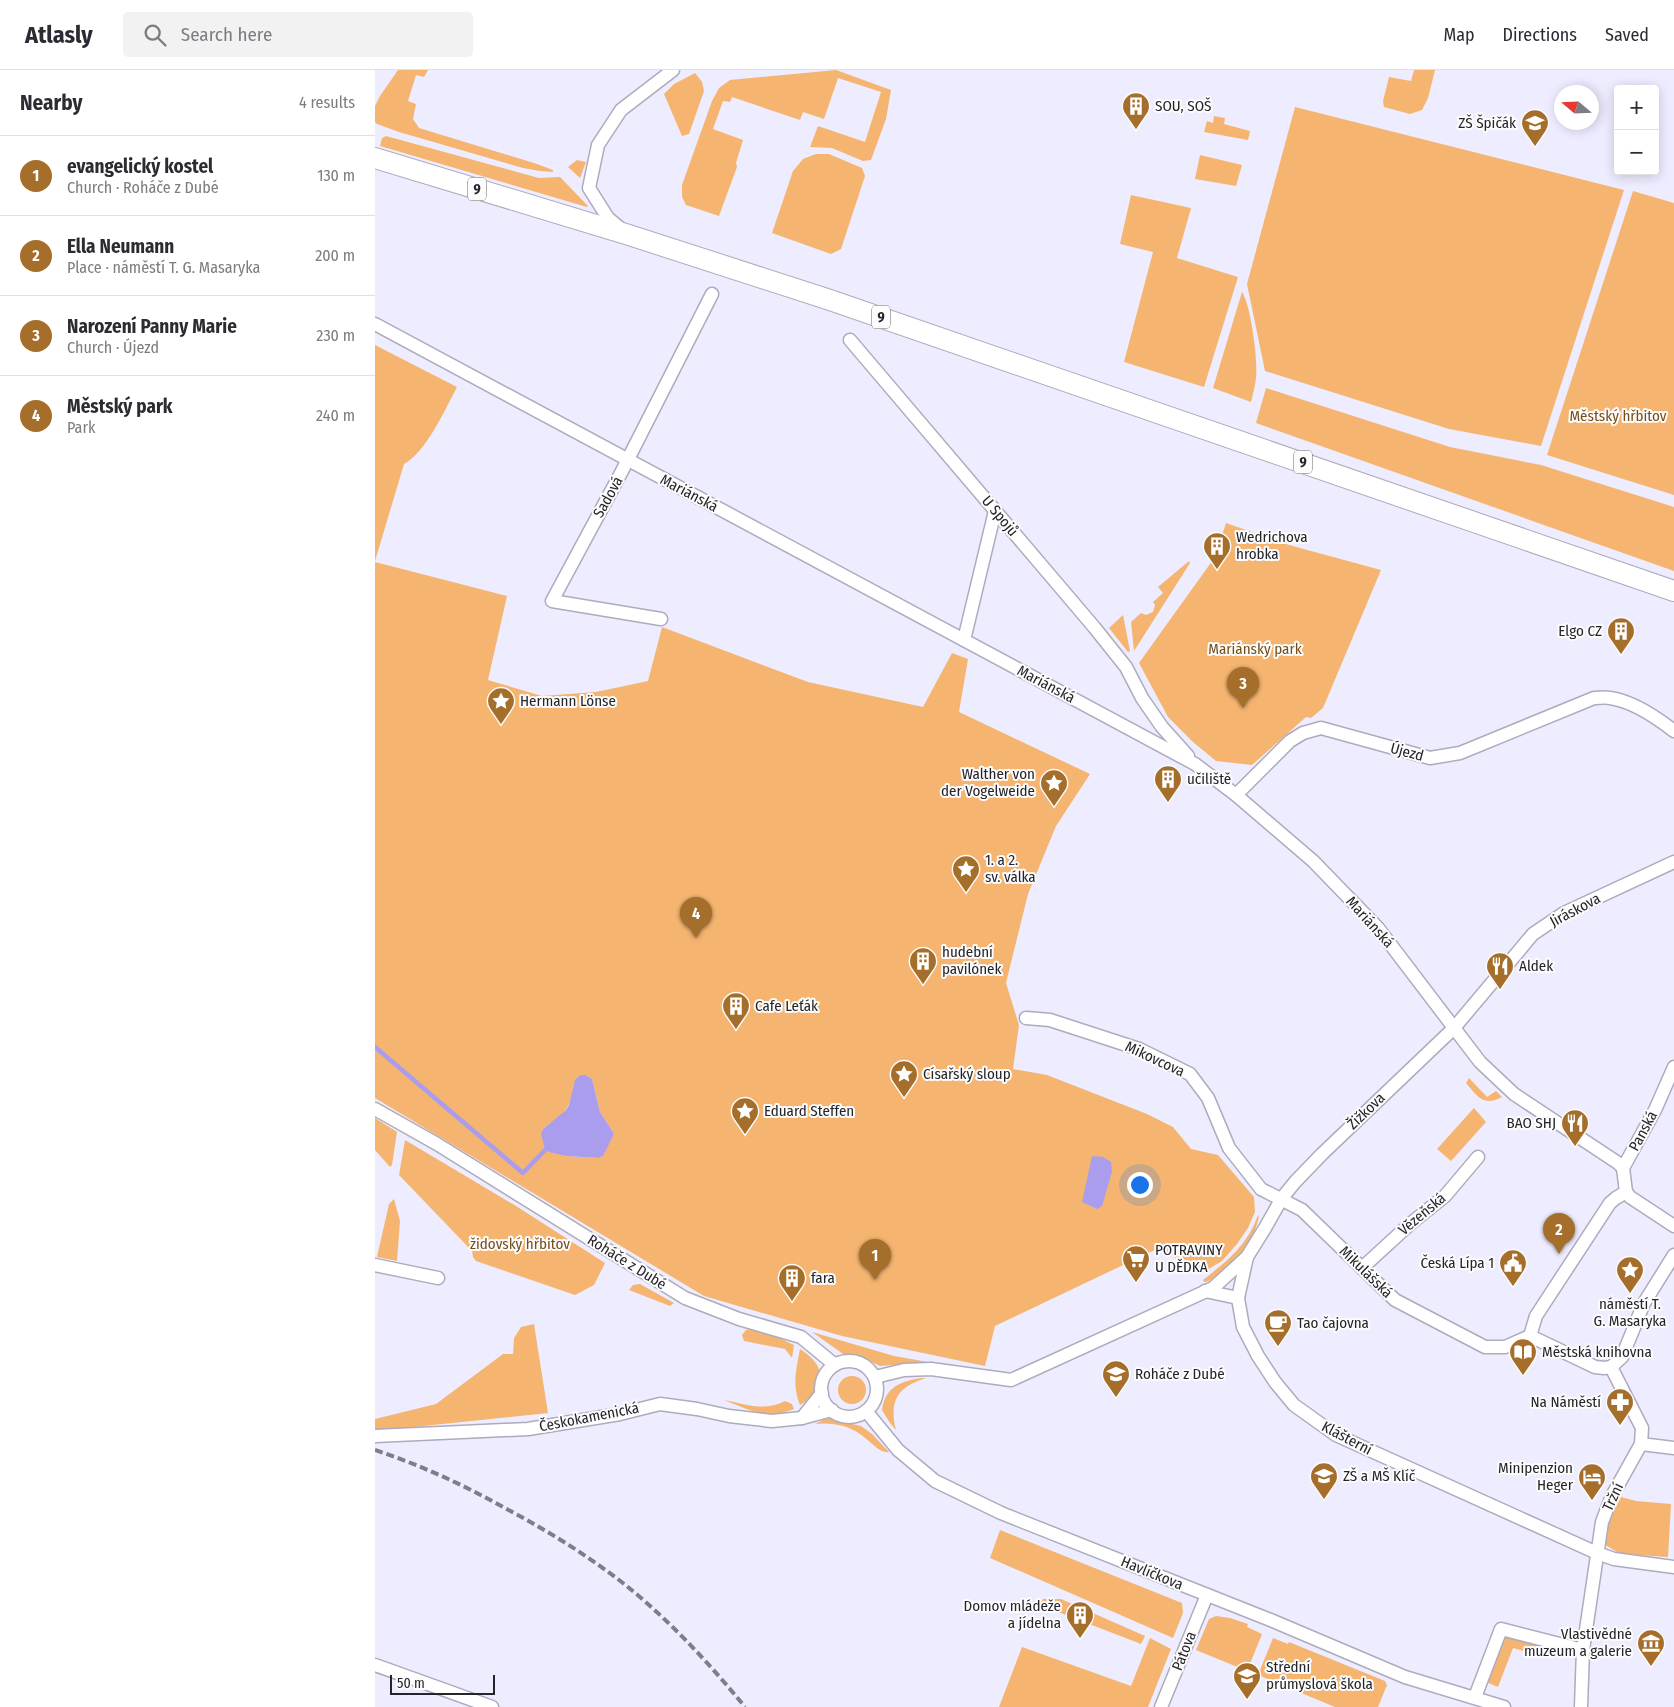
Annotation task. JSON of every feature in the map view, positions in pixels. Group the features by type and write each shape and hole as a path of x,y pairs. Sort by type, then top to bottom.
{"main road":[{"name":"9","path":"375,158 629,235 839,303 1674,591"}],"street":[{"path":"629,235 608,218 589,188 599,146 621,110 673,70"},
{"name":"Sadová","path":"661,619 552,601 628,460 712,294"},
{"name":"Mariánská","path":"375,324 1195,764 1237,795 1313,861 1378,928 1480,1062 1514,1094 1619,1163 1623,1168"},
{"name":"U Spojů","path":"850,340 1126,667 1142,698 1162,726 1195,764"},
{"path":"964,640 995,511"},
{"name":"Újezd","path":"1237,795 1290,741 1303,733 1321,728 1430,758 1459,753 1594,698 1610,698 1657,718 1674,730"},
{"name":"Jiráskova","path":"1454,1028 1533,934 1564,913 1674,862"},
{"name":"Mikovcova","path":"1027,1018 1050,1020 1139,1049 1190,1074 1208,1098 1229,1148 1261,1189 1282,1198"},
{"name":"Žižkova","path":"1282,1198 1322,1154 1454,1028"},
{"name":"Panská","path":"1623,1168 1655,1110 1674,1066"},
{"name":"Roháče z Dubé","path":"375,1109 437,1144 685,1298 739,1318 801,1337 835,1365"},
{"name":"Vězeňská","path":"1362,1268 1409,1224 1445,1196 1478,1157"},
{"path":"1623,1168 1626,1192 1635,1201 1674,1226"},
{"path":"1626,1192 1610,1203 1536,1316 1530,1336 1595,1367 1611,1367 1622,1357 1645,1303 1674,1255"},
{"path":"875,1377 904,1370 931,1369 1011,1380 1213,1288 1247,1257 1282,1198"},
{"name":"Mikulášská","path":"1282,1198 1302,1210 1395,1300 1485,1347 1505,1347 1530,1336"},
{"name":"Klášterní","path":"1247,1257 1238,1298 1243,1328 1275,1382 1294,1405 1336,1435 1597,1553 1614,1559 1674,1567"},
{"path":"375,1265 438,1278"},
{"path":"1205,1291 1238,1298"},
{"path":"845,1361 857,1362 867,1367 875,1377 877,1395 871,1407 866,1411 855,1416 842,1416 832,1410 825,1402 822,1386 825,1376 835,1365 845,1361"},
{"path":"1611,1367 1642,1428 1641,1444 1674,1448"},
{"path":"802,1418 822,1393"},
{"name":"Českokamenická","path":"375,1436 528,1429 619,1414 660,1404 772,1421 802,1418 832,1410"},
{"name":"Havlíčkova","path":"866,1411 898,1450 935,1481 1001,1513 1207,1595 1405,1677 1470,1695 1504,1707"},
{"name":"Tržní","path":"1581,1707 1583,1650 1602,1522 1612,1496 1641,1444"},
{"name":"Pátova","path":"1161,1707 1207,1595"},
{"path":"1470,1695 1501,1628 1583,1650"},
{"path":"375,1665 492,1707"}],"green space":[{"path":"398,70 428,70 424,77 416,75 408,101 416,104 413,119 419,128 534,163 553,170 553,172 523,168 377,124 375,122 375,106"},
{"path":"836,70 891,90 886,119 871,160 863,161 832,148 810,147 818,126 865,142 881,92 838,78 824,119 803,112 800,120 732,97 730,102 723,101 713,129 743,140 736,163 737,167 719,216 686,205 682,197 682,185 712,101 719,88 730,80"},
{"path":"1414,70 1435,70 1428,98 1422,110 1410,114 1384,107 1383,101 1389,77 1411,81"},
{"path":"695,73 702,82 704,91 689,134 682,136 664,94 674,84"},
{"path":"1295,107 1624,190 1541,446 1449,429 1265,371 1247,284"},
{"path":"1214,116 1225,118 1224,124 1250,131 1248,140 1204,132 1207,121 1213,123"},
{"path":"386,136 539,178 560,177 588,206 380,146 382,138"},
{"path":"816,154 829,154 862,168 865,176 841,249 831,254 772,233 793,171 803,159"},
{"path":"1200,155 1242,165 1236,186 1195,179"},
{"path":"577,160 586,162 580,178 568,167"},
{"name":"Městský hřbitov","path":"1633,191 1674,203 1674,495 1547,455"},
{"path":"1131,195 1191,208 1177,258 1238,277 1204,387 1124,362 1153,252 1120,244"},
{"path":"1242,292 1251,321 1256,360 1256,378 1251,402 1213,388"},
{"path":"375,345 457,387 427,440 420,450 404,464 375,561"},
{"path":"1266,388 1450,447 1541,465 1674,507 1674,571 1256,423"},
{"name":"Mariánský park","path":"1226,523 1289,545 1381,570 1323,708 1311,718 1306,717 1252,765 1216,761 1193,742 1168,717 1139,663 1215,557"},
{"path":"1189,561 1190,563 1134,651 1131,622 1141,613 1146,615 1153,612 1155,605 1153,602 1163,593 1158,587"},
{"path":"375,562 507,596 488,680 542,696 596,692 648,681 662,627 808,682 923,707 952,653 968,659 959,712 1090,774 1056,826 1028,894 1006,983 1019,1025 1013,1069 1047,1075 1147,1114 1173,1127 1191,1149 1218,1155 1254,1197 1255,1212 1248,1228 1237,1244 1222,1261 1202,1273 1196,1273 1161,1247 995,1326 985,1366 842,1336 704,1296 375,1098","holes":["580,1075 586,1075 592,1079 600,1112 613,1132 603,1156 599,1158 566,1156 543,1129 567,1108 577,1078"]},
{"path":"1123,615 1130,651 1128,652 1109,628"},
{"path":"1469,1078 1487,1097 1496,1091 1502,1097 1490,1101 1481,1099 1466,1083"},
{"path":"1474,1108 1486,1122 1451,1161 1437,1149"},
{"path":"375,1118 397,1132 392,1165 390,1167 375,1150"},
{"name":"židovský hřbitov","path":"405,1140 516,1206 605,1263 594,1285 575,1295 476,1261 472,1251 399,1175"},
{"path":"394,1199 400,1221 397,1261 377,1257 389,1204"},
{"path":"1258,1215 1254,1234 1248,1245 1216,1277 1204,1282 1203,1280 1228,1259 1242,1244"},
{"path":"640,1284 674,1303 670,1306 629,1290 633,1285"},
{"path":"534,1324 548,1413 375,1431 375,1419 436,1404 503,1354 513,1354 514,1338 521,1327"},
{"path":"750,1329 773,1335 794,1345 792,1358 785,1349 744,1341 742,1335 746,1330"},
{"path":"812,1332 894,1356 928,1362 880,1366 863,1358 846,1356"},
{"path":"800,1349 815,1362 820,1377 814,1393 800,1405 795,1384"},
{"path":"852,1376 862,1380 866,1390 862,1400 852,1404 842,1400 838,1390 842,1380"},
{"path":"926,1378 908,1386 897,1396 894,1411 896,1430 882,1410 887,1396 895,1386"},
{"path":"724,1400 762,1407 785,1401 792,1404 794,1409 767,1414"},
{"path":"827,1418 861,1426 872,1434 889,1452 878,1449 850,1428 827,1423 815,1424"},
{"path":"1621,1497 1636,1501 1671,1504 1668,1557 1621,1554 1605,1545 1609,1519"},
{"path":"1000,1530 1182,1603 1183,1613 1173,1638 990,1558"},
{"path":"1043,1599 1061,1599 1145,1636 1141,1644 1040,1605"},
{"path":"1216,1616 1248,1624 1247,1627 1262,1634 1247,1671 1196,1650 1209,1619"},
{"path":"1505,1634 1552,1649 1549,1658 1513,1648 1498,1687 1486,1682"},
{"path":"1150,1638 1171,1649 1148,1707 999,1707 1022,1647 1131,1686"},
{"path":"1273,1638 1288,1644 1289,1642 1385,1681 1387,1685 1378,1707 1335,1707 1258,1675"}],"shaded area":[{"path":"580,1075 586,1075 592,1079 600,1112 613,1132 613,1136 603,1156 599,1158 566,1156 549,1152 545,1149 541,1134 543,1129 566,1110 575,1080"},
{"path":"1092,1156 1103,1157 1111,1162 1112,1172 1102,1206 1097,1209 1082,1202"}],"waterway":[{"path":"375,1047 523,1173 548,1147"}],"railway":[{"path":"375,1450 472,1490 543,1529 595,1562 626,1585 663,1617 714,1670 745,1707"}],"place":[{"name":"SOU, SOŠ","path":"1136,130"},
{"name":"ZŠ Špičák","path":"1535,147"},
{"name":"Wedrichova hrobka","path":"1217,570"},
{"name":"Elgo CZ","path":"1621,655"},
{"name":"Narození Panny Marie","path":"1243,708"},
{"name":"Hermann Lönse","path":"501,725"},
{"name":"učiliště","path":"1168,803"},
{"name":"Walther von der Vogelweide","path":"1054,807"},
{"name":"1. a 2. sv. válka","path":"966,893"},
{"name":"Městský park","path":"696,938"},
{"name":"hudební pavilónek","path":"923,985"},
{"name":"Aldek","path":"1500,990"},
{"name":"Cafe Leťák","path":"736,1030"},
{"name":"Císařský sloup","path":"904,1098"},
{"name":"Eduard Steffen","path":"745,1135"},
{"name":"BAO SHJ","path":"1575,1147"},
{"name":"Ella Neumann","path":"1559,1254"},
{"name":"evangelický kostel","path":"875,1280"},
{"name":"POTRAVINY U DĚDKA","path":"1136,1283"},
{"name":"Česká Lípa 1","path":"1513,1287"},
{"name":"náměstí T. G. Masaryka","path":"1630,1294"},
{"name":"fara","path":"792,1302"},
{"name":"Tao čajovna","path":"1278,1347"},
{"name":"Městská knihovna","path":"1523,1376"},
{"name":"Roháče z Dubé","path":"1116,1398"},
{"name":"Na Náměstí","path":"1620,1426"},
{"name":"ZŠ a MŠ Klíč","path":"1324,1500"},
{"name":"Minipenzion Heger","path":"1592,1501"},
{"name":"Domov mládeže a jídelna","path":"1080,1639"},
{"name":"Vlastivědné muzeum a galerie","path":"1651,1667"},
{"name":"Střední průmyslová škola","path":"1247,1700"}]}
